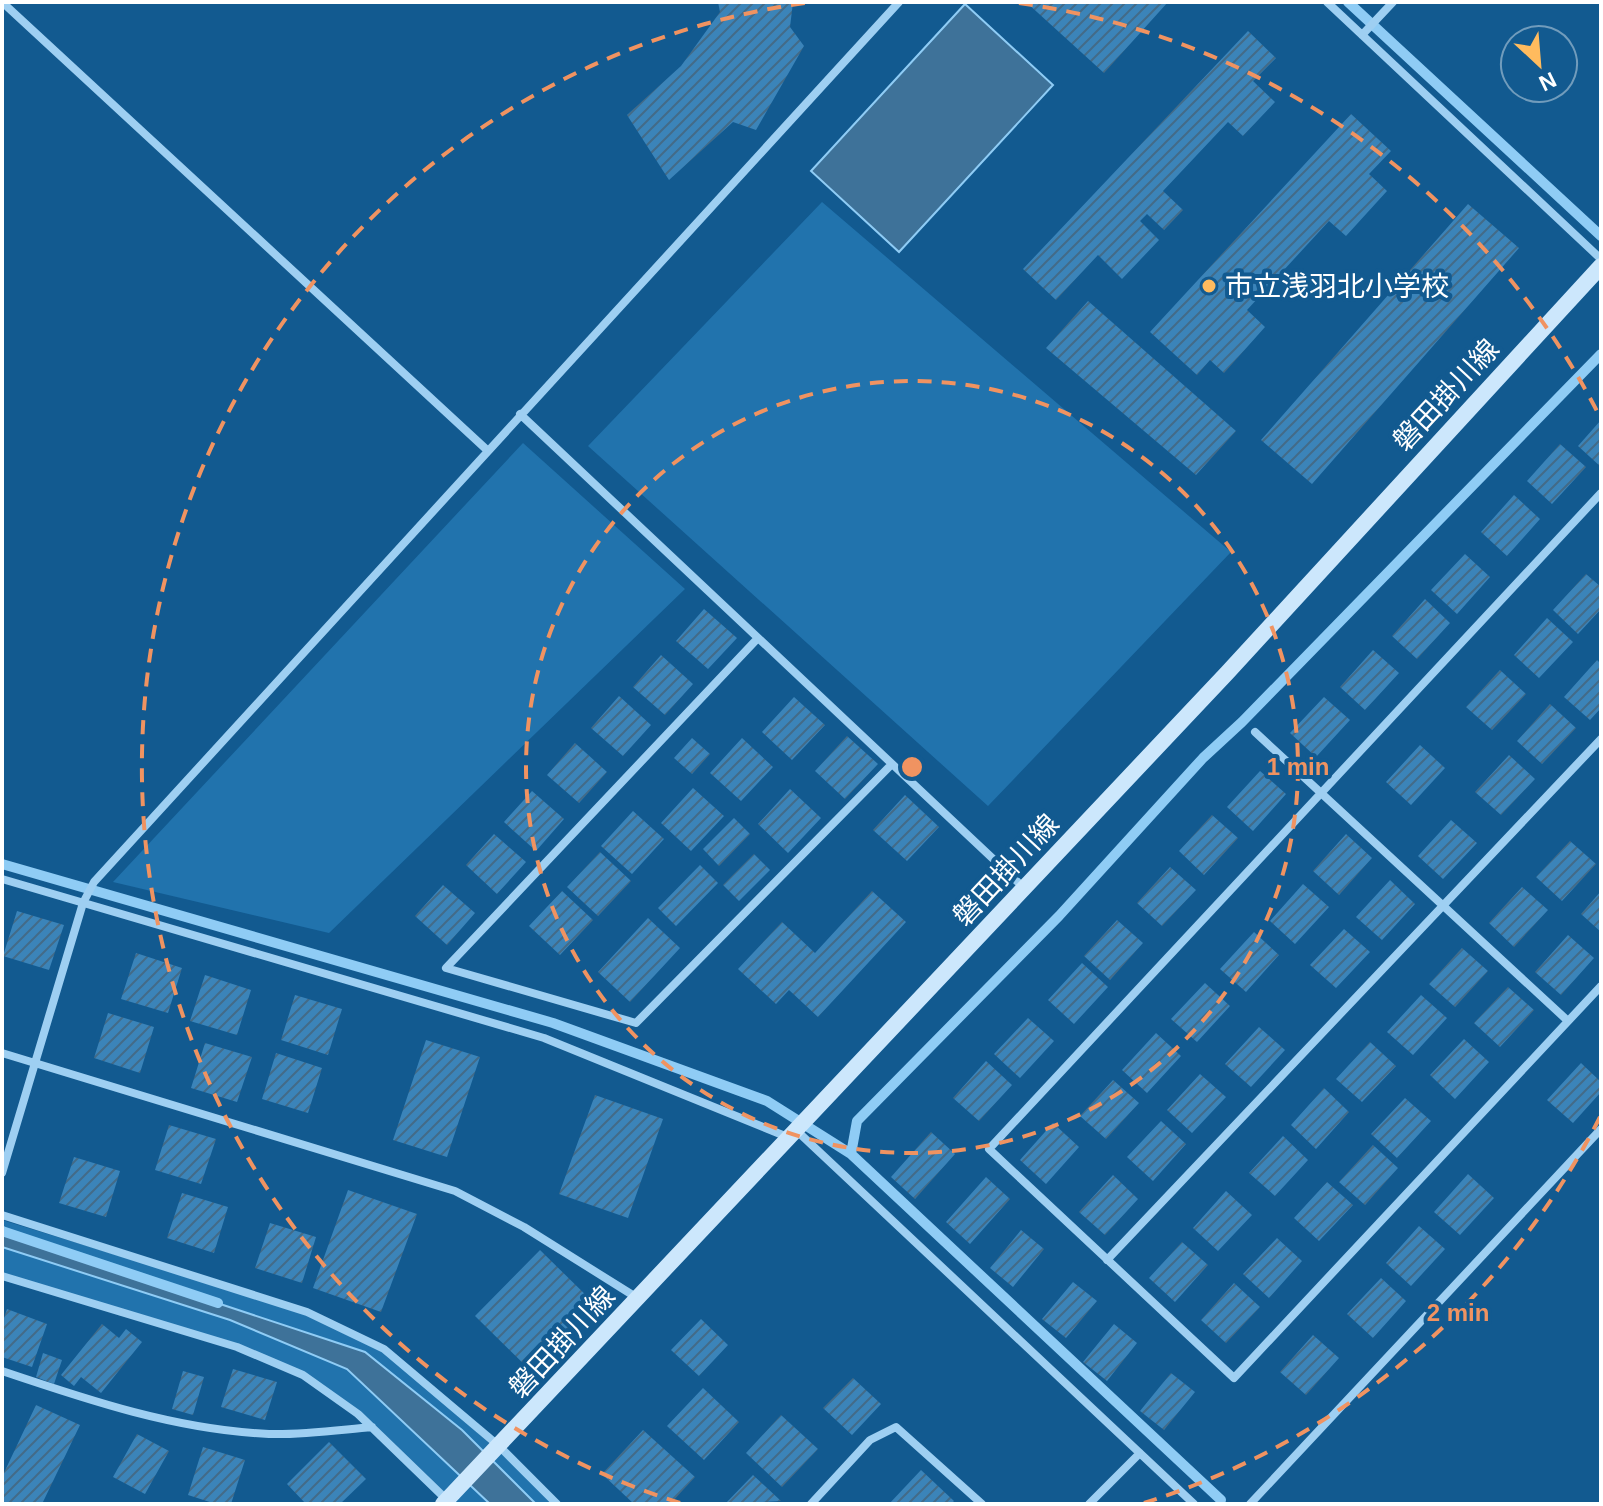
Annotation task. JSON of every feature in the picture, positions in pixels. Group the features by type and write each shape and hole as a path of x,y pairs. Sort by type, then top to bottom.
{"main road":[{"name":"磐田掛川線","path":"449,1501 1025,889 1601,266"}],"street":[{"path":"2,2 487,450"},
{"path":"2,1173 83,903 94,882 899,2"},
{"path":"1327,2 1601,259"},
{"path":"1362,35 1393,2"},
{"path":"520,414 1025,889"},
{"path":"1601,493 989,1149 1234,1378 1601,986"},
{"path":"758,638 446,968 636,1023 892,764"},
{"path":"1255,732 1568,1021"},
{"path":"1107,1260 1601,739"},
{"path":"2,879 544,1038 794,1135 1194,1504"},
{"path":"2,1053 455,1191 524,1227 639,1299"},
{"path":"1250,1504 1601,1129"},
{"path":"2,1215 307,1312 384,1349 499,1446 557,1504"},
{"path":"2,1276 237,1347 303,1375 372,1427 449,1501"},
{"path":"2,1371 108,1406 205,1427 270,1434 372,1427"},
{"path":"811,1504 870,1440 896,1427 982,1504"},
{"path":"1089,1504 1140,1453"}],"shaded area":[{"path":"965,4 1053,85 899,252 811,171"},
{"path":"822,202 1231,552 988,806 588,446"},
{"path":"523,443 685,589 329,933 113,882"},
{"path":"2,1220 316,1316 393,1357 557,1504 458,1504 305,1373 138,1317 2,1280"},
{"path":"2,1226 15,1236 365,1352 462,1430 536,1504 490,1504 347,1369 230,1320 2,1247"}],"building":[{"path":"718,2 793,2 790,27 804,46 756,130 733,122 669,180 627,115 681,66 720,12"},
{"path":"1026,2 1168,2 1104,73"},
{"path":"1248,31 1276,58 1253,81 1275,102 1243,136 1228,122 1163,191 1183,210 1164,230 1147,214 1140,221 1159,240 1122,279 1098,255 1056,300 1023,269"},
{"path":"1351,114 1391,151 1369,174 1387,191 1346,236 1329,221 1247,310 1265,327 1224,373 1210,360 1197,375 1150,332"},
{"path":"1468,204 1519,248 1312,484 1261,440"},
{"path":"1088,301 1236,431 1196,475 1046,348"},
{"path":"1601,420 1601,467 1578,446"},
{"path":"1560,444 1586,467 1552,504 1527,481"},
{"path":"1514,495 1540,519 1507,556 1481,532"},
{"path":"1465,554 1490,577 1457,614 1431,590"},
{"path":"1586,574 1601,587 1601,609 1578,634 1553,610"},
{"path":"1425,599 1450,623 1417,659 1392,636"},
{"path":"704,609 737,638 708,669 676,641"},
{"path":"1547,618 1573,642 1539,678 1514,655"},
{"path":"1373,650 1399,673 1365,710 1340,687"},
{"path":"661,655 693,684 665,715 633,687"},
{"path":"1597,660 1601,664 1601,708 1590,720 1564,697"},
{"path":"1500,670 1526,694 1492,730 1466,707"},
{"path":"619,696 651,725 623,756 591,728"},
{"path":"794,697 825,725 792,760 762,732"},
{"path":"1324,697 1350,720 1316,757 1290,733"},
{"path":"1550,704 1576,728 1542,764 1517,741"},
{"path":"847,736 878,764 845,799 815,771"},
{"path":"692,738 710,754 692,774 674,758"},
{"path":"742,738 773,767 741,801 710,773"},
{"path":"575,743 607,772 579,803 547,775"},
{"path":"1420,745 1445,768 1411,805 1386,782"},
{"path":"1509,755 1535,779 1501,815 1475,792"},
{"path":"1260,771 1286,794 1253,831 1227,807"},
{"path":"693,788 724,816 691,851 661,823"},
{"path":"790,789 821,818 788,853 758,824"},
{"path":"532,791 564,819 536,851 504,822"},
{"path":"905,795 939,827 907,861 873,830"},
{"path":"633,811 664,839 632,874 601,846"},
{"path":"1212,815 1238,838 1204,875 1179,851"},
{"path":"734,818 750,834 719,866 703,849"},
{"path":"1451,820 1477,843 1443,879 1418,856"},
{"path":"494,834 526,862 497,894 466,865"},
{"path":"1346,834 1372,858 1339,895 1313,871"},
{"path":"1570,841 1596,864 1562,901 1536,877"},
{"path":"600,852 631,881 598,916 567,887"},
{"path":"754,854 770,870 739,901 723,885"},
{"path":"700,865 718,883 676,926 658,908"},
{"path":"1170,867 1196,890 1162,926 1137,903"},
{"path":"1390,880 1415,904 1382,940 1356,917"},
{"path":"1303,884 1329,907 1295,944 1270,921"},
{"path":"443,885 475,913 447,945 415,916"},
{"path":"1522,887 1548,910 1514,947 1489,923"},
{"path":"562,891 593,920 560,955 529,926"},
{"path":"872,891 906,922 818,1017 789,990 776,1004 738,969 782,922 815,953"},
{"path":"1601,891 1601,932 1581,914"},
{"path":"17,911 64,925 49,970 3,956"},
{"path":"648,918 680,948 630,1002 598,972"},
{"path":"1117,920 1143,943 1110,980 1084,956"},
{"path":"1344,929 1370,952 1336,988 1310,965"},
{"path":"1254,932 1279,955 1246,992 1220,969"},
{"path":"1568,935 1594,958 1561,995 1535,972"},
{"path":"1462,948 1488,971 1455,1007 1429,984"},
{"path":"136,953 182,968 168,1013 121,999"},
{"path":"1082,963 1108,987 1074,1024 1048,1000"},
{"path":"205,975 251,990 237,1035 190,1021"},
{"path":"1205,983 1230,1006 1197,1042 1171,1019"},
{"path":"1508,987 1534,1010 1500,1047 1474,1023"},
{"path":"295,995 342,1009 328,1055 281,1040"},
{"path":"1421,995 1447,1018 1413,1055 1387,1032"},
{"path":"108,1013 154,1027 140,1073 94,1058"},
{"path":"1028,1018 1054,1041 1020,1078 994,1054"},
{"path":"1259,1027 1285,1050 1251,1087 1225,1064"},
{"path":"1156,1033 1181,1056 1147,1093 1122,1070"},
{"path":"1464,1039 1489,1062 1455,1099 1430,1075"},
{"path":"426,1040 480,1057 447,1157 393,1140"},
{"path":"1370,1042 1396,1066 1362,1102 1336,1079"},
{"path":"205,1043 252,1057 237,1102 191,1088"},
{"path":"276,1053 322,1068 308,1113 262,1099"},
{"path":"986,1061 1012,1085 979,1121 953,1098"},
{"path":"1581,1063 1601,1082 1601,1092 1573,1123 1547,1100"},
{"path":"1200,1074 1226,1097 1192,1133 1167,1110"},
{"path":"1113,1080 1139,1103 1106,1139 1080,1116"},
{"path":"1324,1088 1349,1112 1316,1149 1291,1125"},
{"path":"595,1095 663,1119 628,1218 559,1194"},
{"path":"1405,1098 1431,1121 1397,1158 1371,1134"},
{"path":"1161,1121 1186,1144 1153,1181 1127,1157"},
{"path":"1053,1123 1079,1147 1046,1184 1020,1160"},
{"path":"169,1125 216,1139 201,1184 155,1170"},
{"path":"931,1132 955,1154 915,1199 891,1177"},
{"path":"1283,1136 1308,1160 1275,1196 1249,1173"},
{"path":"1373,1145 1398,1168 1365,1205 1339,1182"},
{"path":"74,1157 120,1171 106,1217 59,1203"},
{"path":"1468,1174 1494,1198 1460,1235 1434,1212"},
{"path":"1113,1175 1138,1199 1105,1235 1079,1212"},
{"path":"986,1177 1010,1199 970,1244 946,1222"},
{"path":"1327,1182 1353,1205 1319,1241 1294,1218"},
{"path":"348,1190 417,1214 381,1312 313,1288"},
{"path":"1226,1191 1252,1215 1218,1251 1193,1228"},
{"path":"182,1193 228,1207 214,1253 167,1238"},
{"path":"270,1223 316,1237 302,1283 255,1268"},
{"path":"1419,1226 1445,1249 1411,1286 1386,1263"},
{"path":"1021,1230 1044,1249 1013,1287 990,1268"},
{"path":"1277,1238 1302,1261 1269,1298 1243,1274"},
{"path":"1182,1242 1208,1265 1175,1302 1149,1278"},
{"path":"540,1250 596,1305 531,1371 475,1316"},
{"path":"1381,1278 1406,1301 1373,1338 1347,1314"},
{"path":"1073,1282 1097,1301 1066,1338 1042,1319"},
{"path":"1234,1283 1260,1307 1226,1343 1201,1320"},
{"path":"7,1309 47,1324 32,1367 2,1357 2,1324"},
{"path":"701,1319 728,1345 699,1376 671,1350"},
{"path":"102,1324 119,1338 126,1329 142,1342 101,1393 81,1377 74,1386 61,1375"},
{"path":"1114,1324 1137,1343 1107,1381 1083,1362"},
{"path":"1313,1335 1339,1358 1306,1395 1280,1372"},
{"path":"43,1353 62,1360 54,1384 36,1377"},
{"path":"233,1369 277,1382 265,1420 221,1407"},
{"path":"183,1371 204,1377 193,1415 172,1409"},
{"path":"1171,1373 1195,1392 1164,1430 1140,1411"},
{"path":"853,1378 881,1404 852,1435 823,1408"},
{"path":"703,1388 739,1422 704,1460 667,1426"},
{"path":"36,1405 80,1425 42,1504 2,1504 2,1477"},
{"path":"781,1415 818,1449 782,1487 746,1453"},
{"path":"643,1430 695,1477 670,1504 634,1504 602,1474"},
{"path":"137,1434 169,1451 145,1494 113,1477"},
{"path":"329,1442 366,1479 340,1504 306,1504 287,1484"},
{"path":"203,1447 245,1460 231,1504 216,1504 188,1495"},
{"path":"921,1470 954,1501 951,1504 889,1504"},
{"path":"753,1475 781,1501 725,1504"}],"waterway":[{"path":"1348,2 1601,236"},
{"path":"851,1154 857,1121 1059,916 1203,758 1242,722 1601,354"},
{"path":"2,864 553,1023 767,1101 851,1154 1221,1500"},
{"path":"2,1231 218,1303"}],"place":[{"name":"市立浅羽北小学校","path":"1209,286"}]}
